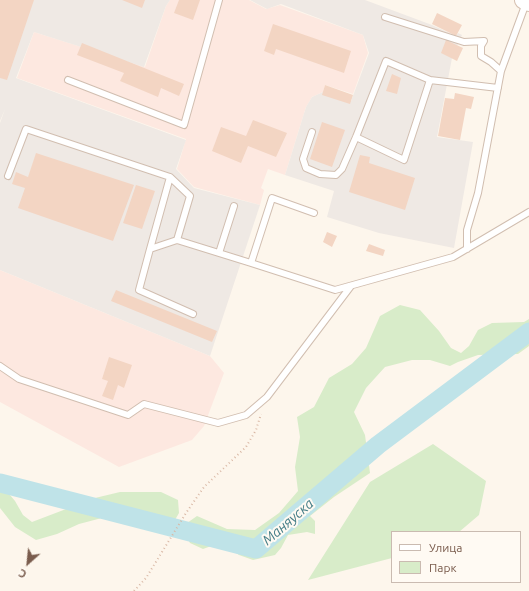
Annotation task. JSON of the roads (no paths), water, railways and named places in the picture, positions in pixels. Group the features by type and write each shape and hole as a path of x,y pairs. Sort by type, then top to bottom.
{"lane":[{"path":"68,80 184,125 219,0"},
{"path":"467,249 467,230 478,193 501,70 527,1"},
{"path":"385,17 464,42 484,41 481,46 481,56 501,70"},
{"path":"312,132 303,159 306,168 320,174 336,174 342,169 386,61 430,80 498,88"},
{"path":"356,137 404,160 430,80"},
{"path":"8,176 26,129 170,177 190,196 177,240"},
{"path":"170,177 139,290 193,314"},
{"path":"251,263 272,198 314,213"},
{"path":"219,253 234,206"},
{"path":"150,249 177,240 335,290 452,257 529,212"},
{"path":"0,366 19,379 128,414 144,404 218,423 246,415 266,397 351,286"}],"waterway":[{"name":"Маняуска","path":"0,483 256,549 378,445 529,332"}]}
